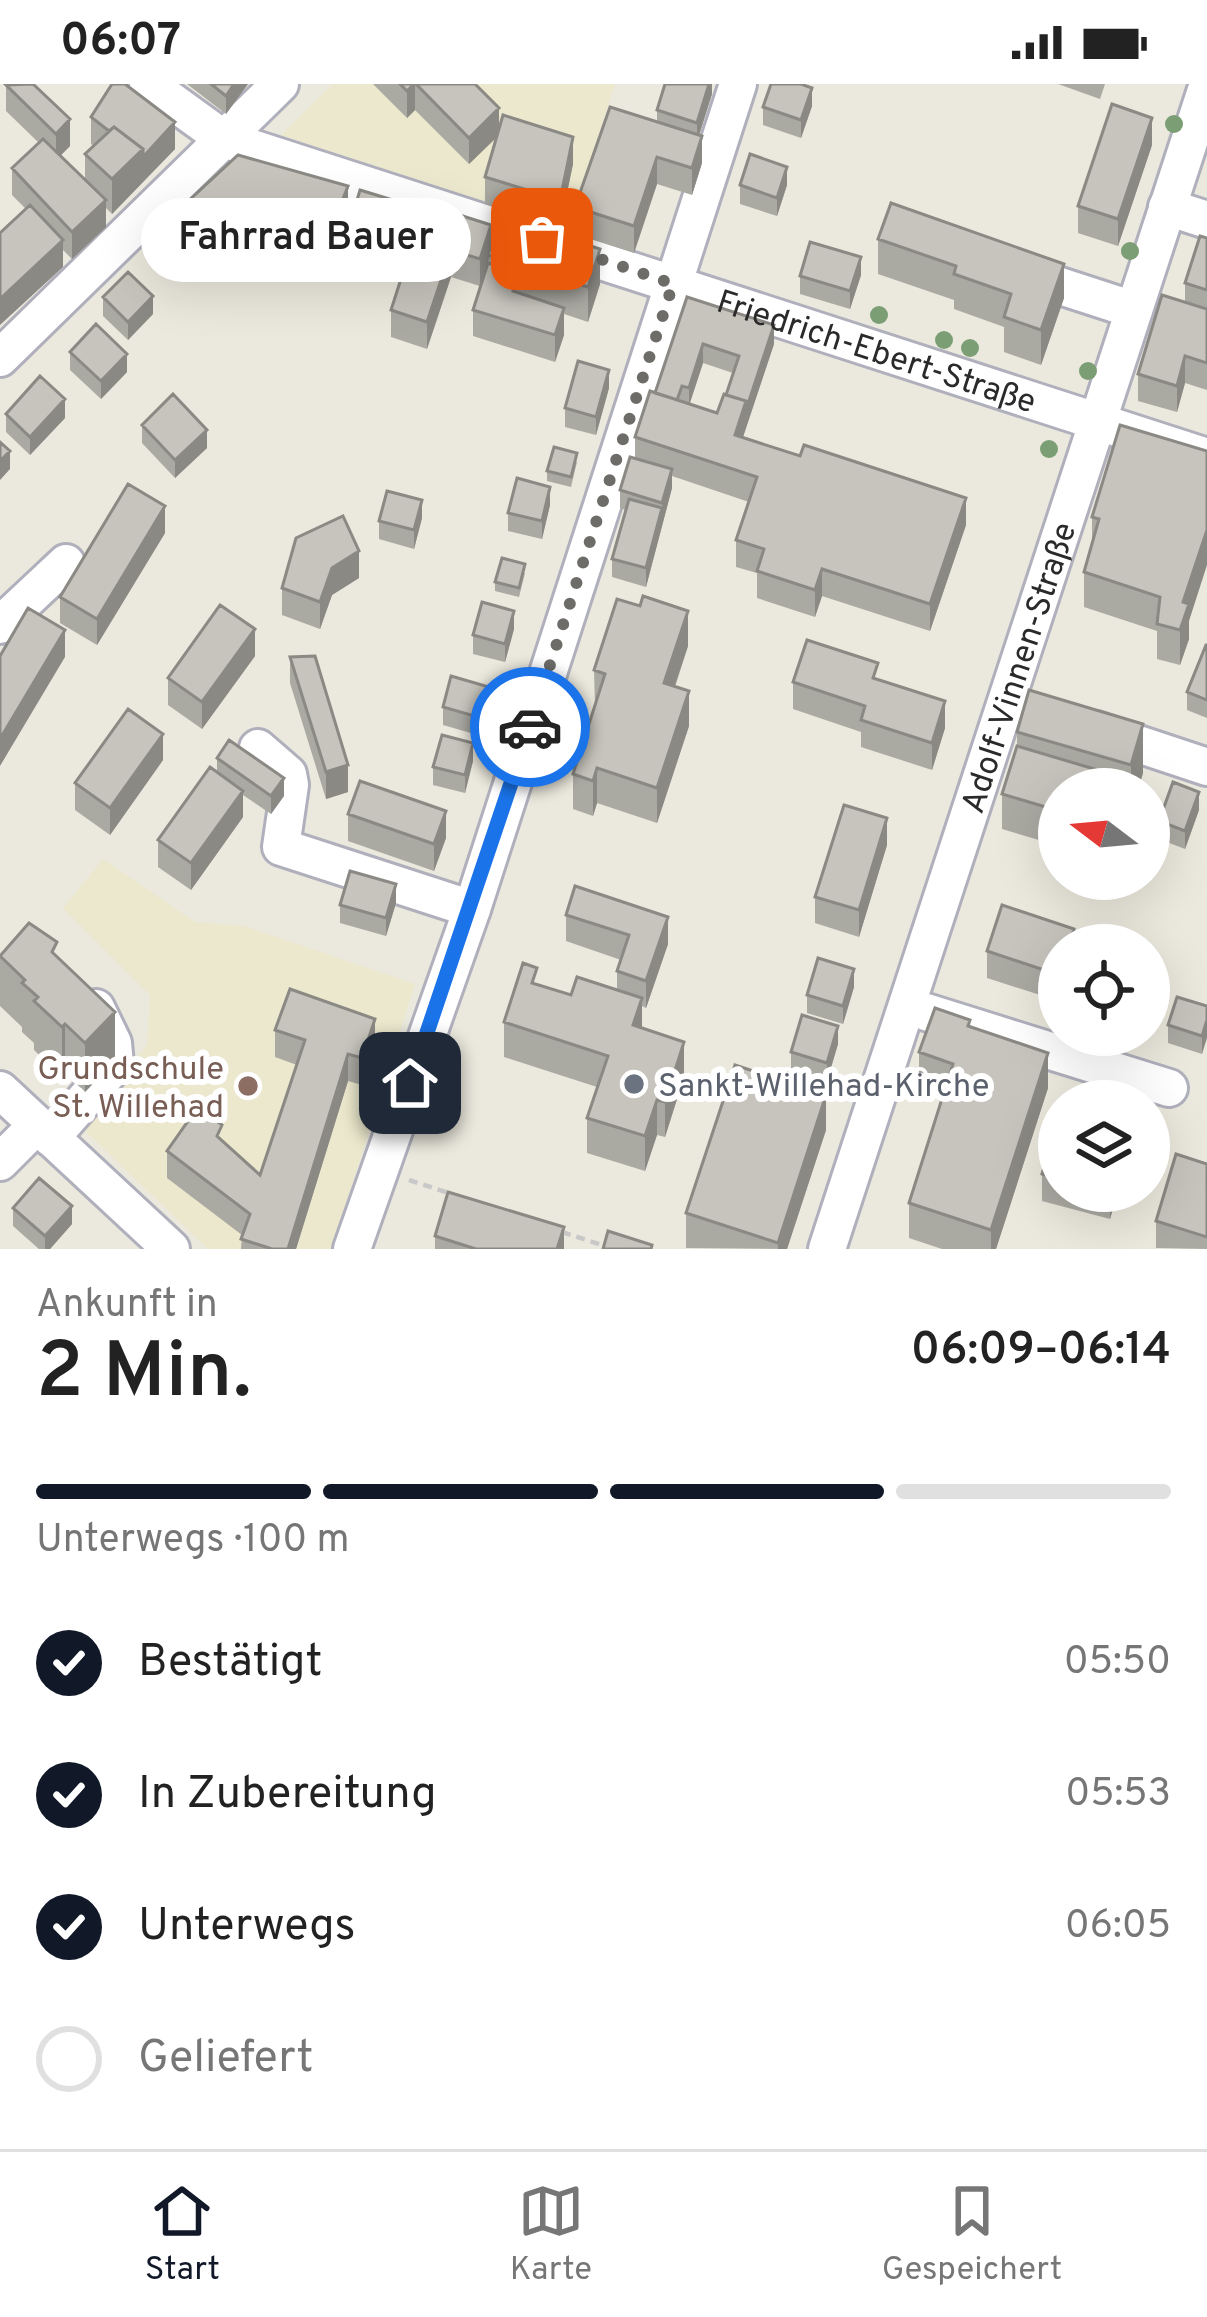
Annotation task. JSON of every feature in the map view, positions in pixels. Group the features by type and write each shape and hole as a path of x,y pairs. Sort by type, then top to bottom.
{"street":[{"name":"Friedrich-Ebert-Straße","path":"148,84 224,139 1207,458"},
{"path":"0,358 280,84"},
{"path":"352,1249 472,909 738,84"},
{"name":"Adolf-Vinnen-Straße","path":"827,1249 906,1005 1030,709 1097,422 1207,87"},
{"path":"1168,207 1207,220"},
{"path":"983,260 1134,310"},
{"path":"0,625 66,563"},
{"path":"1030,709 1207,766"},
{"path":"257,748 288,774 289,803 281,847 472,909"},
{"path":"0,1162 44,1132 115,1065 108,1030 82,987"},
{"path":"906,1005 1143,1080"},
{"path":"0,1090 170,1249"}],"path":[{"path":"380,1170 465,1199"},
{"path":"550,1228 614,1249"}],"shaded area":[{"path":"333,84 615,84 569,231 281,135"},
{"name":"Grundschule St. Willehad","path":"103,859 195,922 244,926 415,984 332,1249 208,1249 80,1126 147,1045 150,995 63,908"}],"building":[{"path":"33,84 70,119 56,134 6,85"},
{"path":"112,84 125,84 175,122 143,157 143,149 91,117"},
{"path":"211,84 234,84 226,96"},
{"path":"416,84 475,84 499,108 469,138"},
{"path":"665,84 709,84 697,123 657,110"},
{"path":"771,84 812,88 801,120 763,107"},
{"path":"1112,104 1152,118 1118,219 1078,206"},
{"path":"610,107 702,136 692,168 657,157 634,226 575,207"},
{"path":"503,115 573,137 560,200 485,177"},
{"path":"114,127 143,149 112,179 85,154"},
{"path":"43,139 106,200 72,232 12,168"},
{"path":"750,154 787,167 777,198 740,185"},
{"path":"238,155 348,186 332,227 249,203 201,250 170,218"},
{"path":"360,190 406,204 396,237 350,223"},
{"path":"891,203 1064,264 1041,330 1004,317 1011,294 954,274 956,266 878,239"},
{"path":"425,204 491,225 480,259 451,250 427,322 391,310"},
{"path":"30,205 63,240 0,299 0,233"},
{"path":"500,217 600,249 588,287 488,255"},
{"path":"1200,236 1207,238 1207,290 1185,283"},
{"path":"810,242 861,257 850,291 800,276"},
{"path":"488,263 519,273 513,291 564,308 555,335 473,310"},
{"path":"128,272 153,296 128,322 103,297"},
{"path":"1162,295 1207,309 1207,363 1185,356 1177,386 1138,374"},
{"path":"687,297 774,325 746,410 746,401 726,395 739,356 703,344 689,388 682,386 677,400 655,393"},
{"path":"96,324 127,354 101,381 70,352"},
{"path":"578,361 609,370 596,417 565,408"},
{"path":"40,376 65,399 30,437 6,414"},
{"path":"650,391 717,413 724,394 746,401 735,435 800,456 804,445 966,498 930,604 822,569 815,590 757,571 764,549 736,540 757,477 635,437"},
{"path":"173,394 207,430 175,460 142,425"},
{"path":"1120,425 1207,451 1207,530 1183,602 1189,604 1180,630 1157,624 1160,597 1084,572 1099,519 1092,517"},
{"path":"0,442 10,451 0,461"},
{"path":"554,447 577,453 571,477 547,471"},
{"path":"630,457 672,469 662,503 620,490"},
{"path":"517,478 550,487 542,521 508,513"},
{"path":"128,484 165,506 97,619 60,597"},
{"path":"387,491 422,500 414,530 379,521"},
{"path":"629,499 662,508 646,568 612,559"},
{"path":"343,516 359,551 332,568 320,602 282,588 296,538"},
{"path":"502,558 525,564 519,588 495,582"},
{"path":"643,596 688,611 664,683 689,691 657,788 597,768 593,781 573,774 605,674 594,670 617,599 640,606"},
{"path":"482,602 514,611 505,644 473,635"},
{"path":"220,605 255,629 202,702 168,678"},
{"path":"28,608 65,630 0,739 0,656"},
{"path":"807,640 878,663 873,678 945,701 932,743 861,720 865,706 793,682"},
{"path":"1207,645 1207,700 1187,692"},
{"path":"315,656 348,765 326,772 290,657"},
{"path":"451,676 489,687 481,718 443,707"},
{"path":"1029,690 1143,724 1131,765 1017,732"},
{"path":"128,709 163,734 110,808 75,783"},
{"path":"442,735 473,743 465,775 433,767"},
{"path":"229,740 284,778 271,796 217,758"},
{"path":"1017,746 1091,768 1038,768 1038,805 1002,794"},
{"path":"210,767 243,791 191,863 158,840"},
{"path":"360,781 446,811 434,844 348,814"},
{"path":"1173,782 1199,792 1185,831 1170,825"},
{"path":"844,805 887,818 859,910 815,897"},
{"path":"350,871 396,884 386,918 340,905"},
{"path":"575,886 668,917 646,981 617,971 629,935 566,915"},
{"path":"1002,905 1059,924 1038,924 1038,968 987,951"},
{"path":"29,923 57,942 52,952 115,1012 85,1043 34,1001 38,997 0,956"},
{"path":"818,958 854,969 843,1006 807,995"},
{"path":"523,963 537,968 532,983 571,995 577,977 642,998 633,1025 684,1042 665,1102 657,1100 645,1136 587,1118 608,1056 504,1022"},
{"path":"290,989 375,1019 362,1058 348,1054 288,1249 272,1249 241,1239 250,1214 167,1151 198,1107 222,1125 217,1136 260,1175 305,1040 275,1030"},
{"path":"1177,997 1207,1006 1202,1036 1170,1026"},
{"path":"935,1008 1047,1056 991,1230 909,1203 953,1064 919,1052"},
{"path":"802,1015 838,1026 827,1063 791,1052"},
{"path":"735,1065 826,1095 778,1243 686,1213"},
{"path":"1176,1154 1207,1164 1207,1237 1156,1221 1159,1212 1170,1212 1170,1174"},
{"path":"39,1178 72,1206 45,1236 13,1208"},
{"path":"448,1192 564,1227 557,1249 476,1249 435,1236"},
{"path":"608,1231 652,1245 651,1249 603,1249"}],"way so far":[{"path":"530,727 673,284 542,239"}],"place":[{"name":"Fahrrad Bauer","path":"542,239"},
{"name":"Sankt-Willehad-Kirche","path":"634,1084"},
{"name":"Grundschule St. Willehad","path":"248,1086"}],"route":[{"path":"410,1083 530,727"}]}
